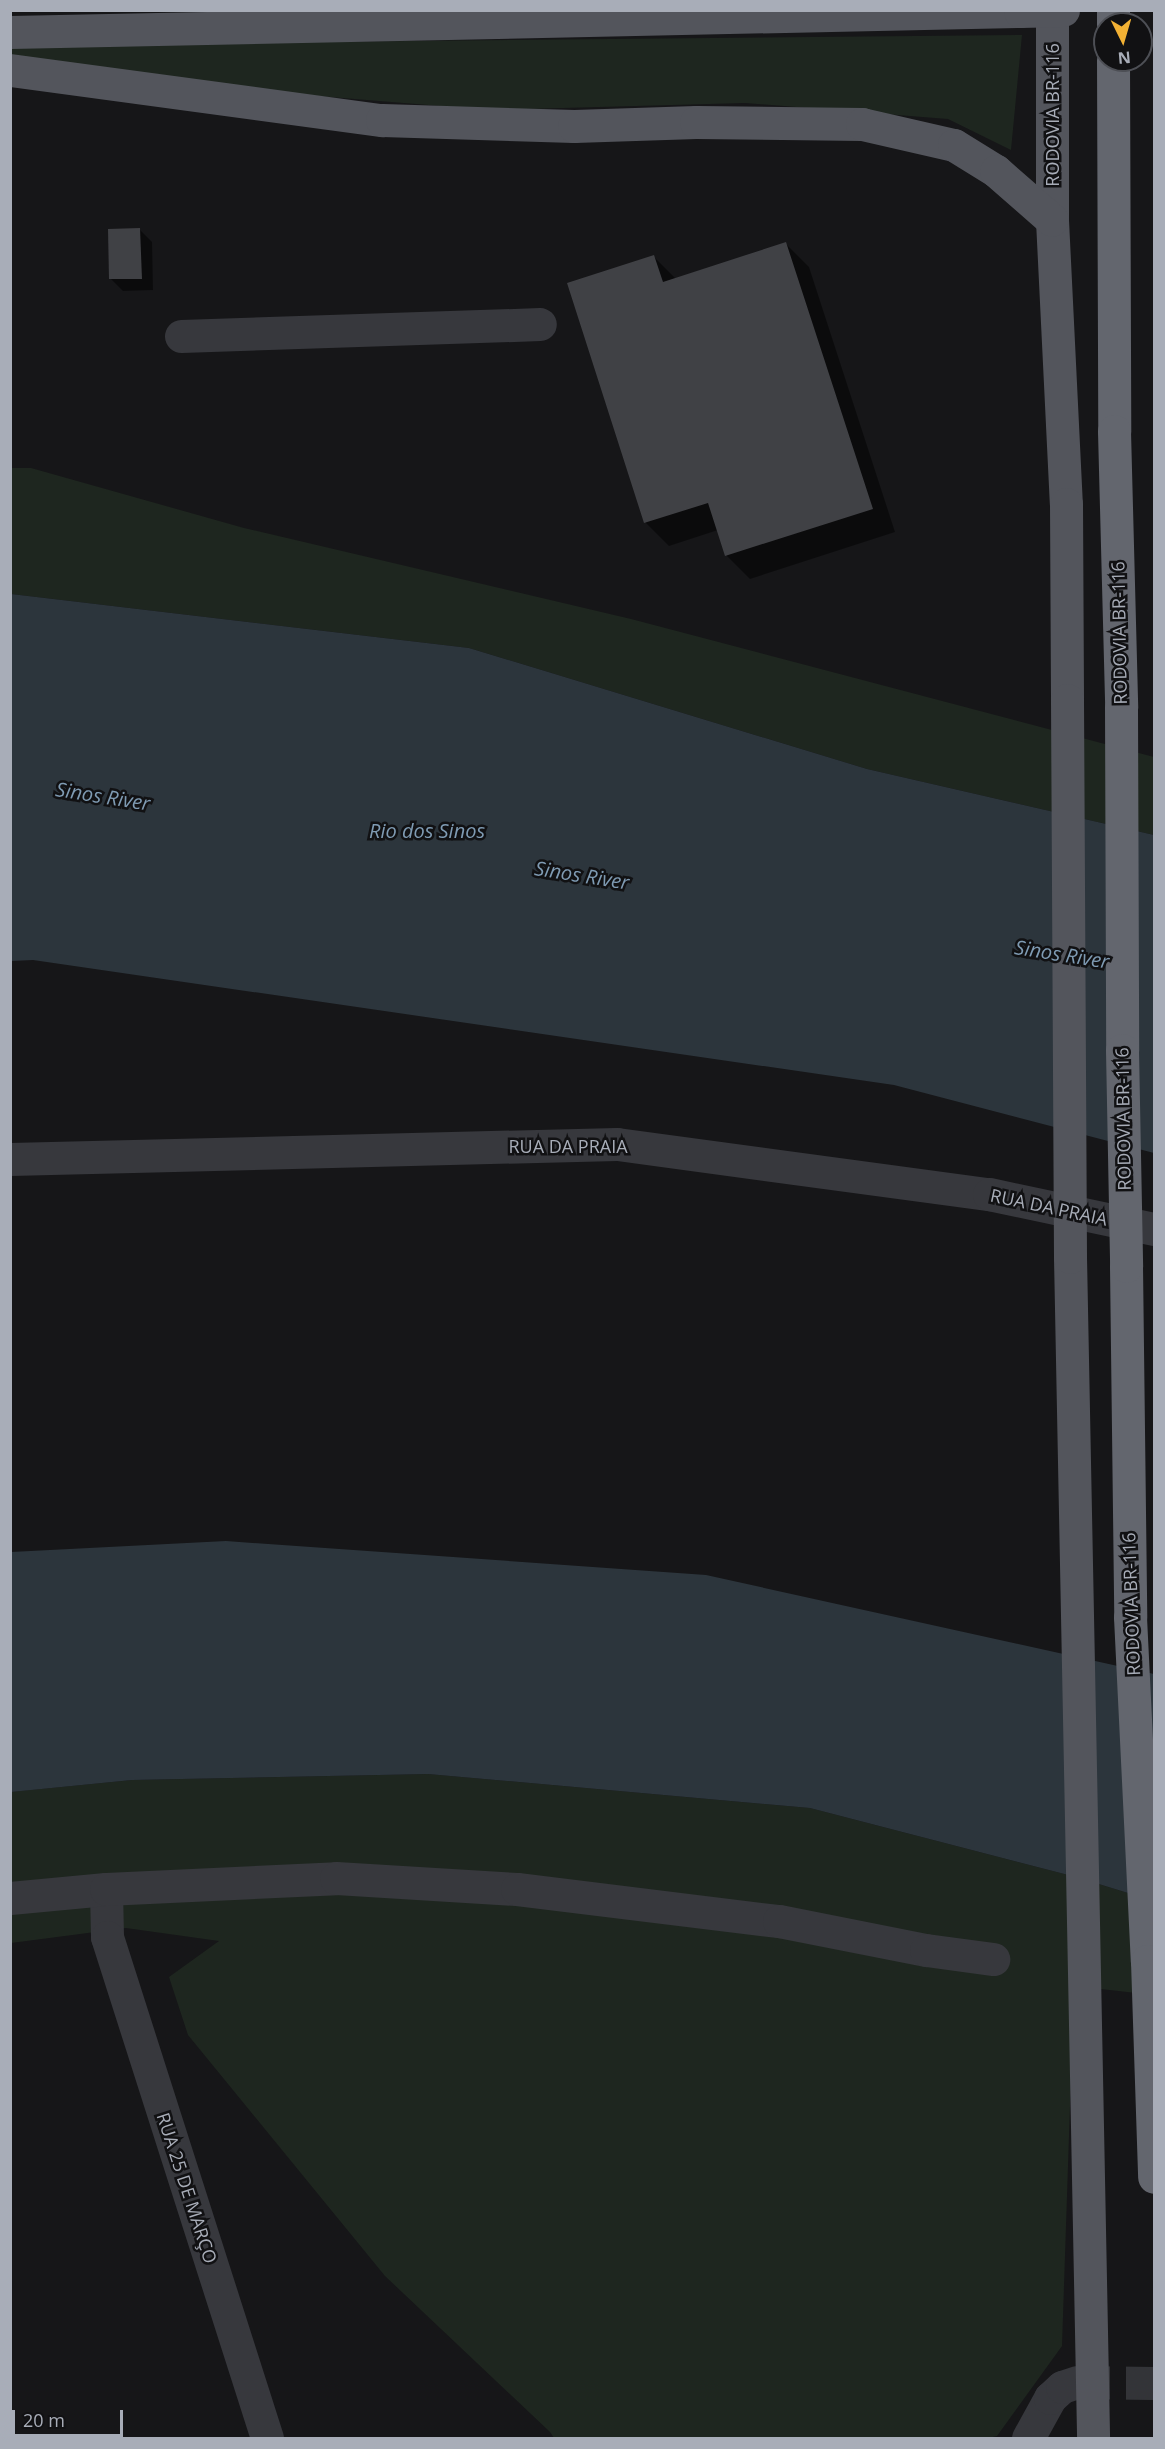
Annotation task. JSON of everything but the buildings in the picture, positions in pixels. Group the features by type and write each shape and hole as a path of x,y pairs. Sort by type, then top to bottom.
{"highway":[{"name":"RODOVIA BR-116","path":"1113,72 1114,419 1121,706 1130,1617 1148,1960 1155,2177"}],"main road":[{"name":"RODOVIA BR-116","path":"1052,10 1052,220 1066,504 1070,1257 1093,2439"},
{"path":"10,32 912,15 1063,10"},
{"path":"10,70 382,120 574,126 696,122 862,124 954,145 996,171 1052,220"}],"street":[{"path":"181,336 540,324"},
{"name":"RUA DA PRAIA","path":"10,1159 616,1144 988,1194 1155,1229"},
{"path":"10,1898 106,1888 336,1878 517,1889 779,1921 926,1950 993,1959"},
{"name":"RUA 25 DE MARÇO","path":"106,1888 107,1937 267,2439"},
{"path":"1028,2439 1050,2398 1062,2387 1077,2382"}],"shaded area":[{"path":"1022,35 1011,150 948,119 745,103 490,110 256,91 11,60 11,45"},
{"path":"11,468 31,468 244,528 631,619 1154,757 1154,835 867,769 469,648 11,594"},
{"path":"428,1774 810,1808 1076,1877 1154,1901 1154,1995 1074,1986 1062,2346 997,2436 988,2438 554,2438 385,2276 188,2035 169,1977 219,1941 126,1928 11,1943 10,1792 132,1780"}],"water":[{"name":"Rio dos Sinos","path":"11,594 469,648 867,769 1154,835 1154,1153 894,1085 33,960 11,961"},
{"path":"226,1541 706,1575 1154,1674 1154,1901 1076,1877 810,1808 428,1774 132,1780 11,1792 11,1552"}],"tunnel":[{"path":"1077,2382 1154,2383"}],"water label":[{"name":"Sinos River","path":"103,796"},
{"name":"Sinos River","path":"582,875"},
{"name":"Sinos River","path":"1062,954"}]}
